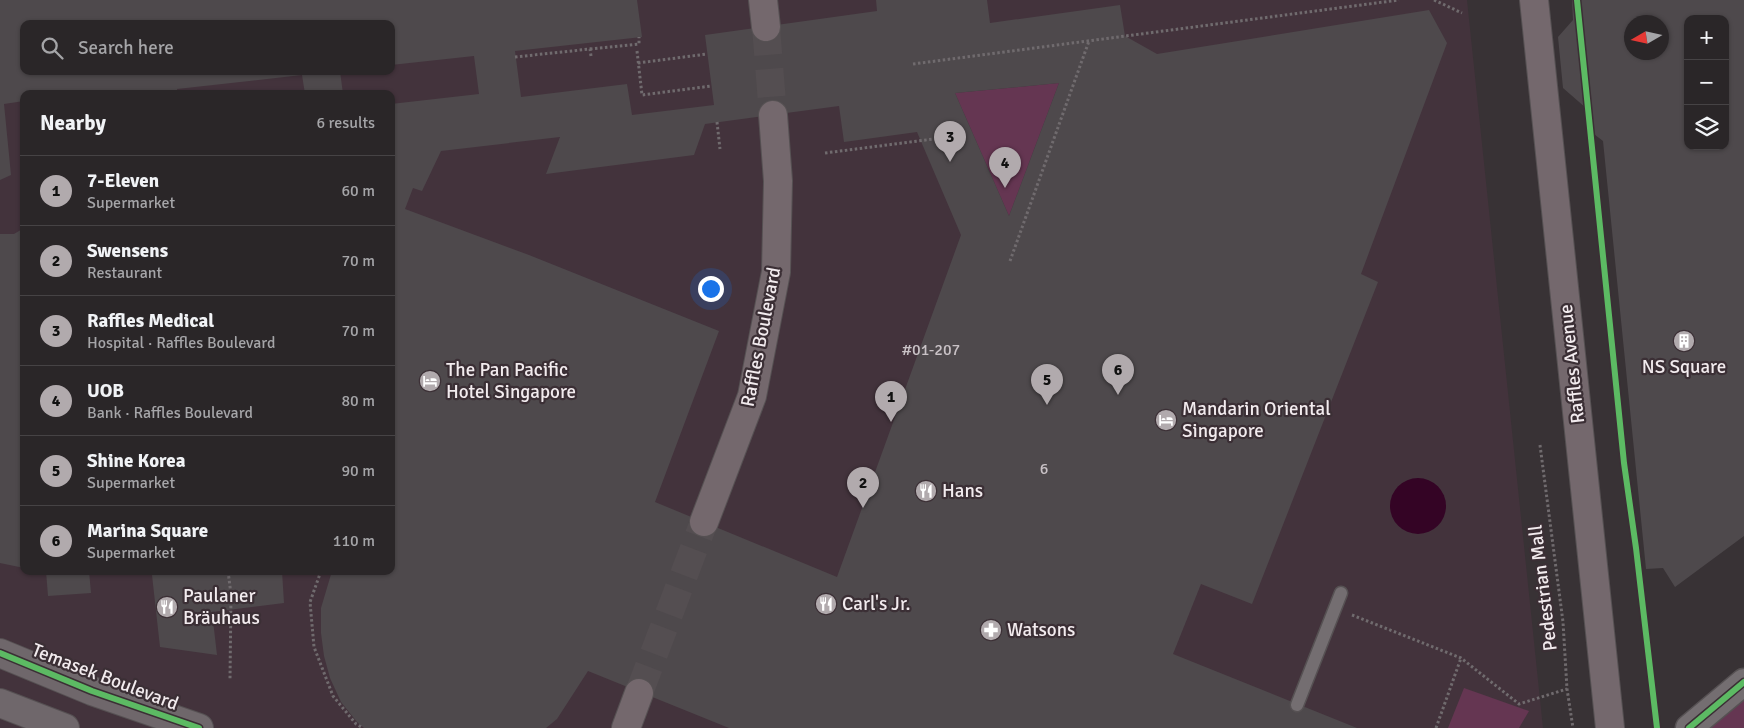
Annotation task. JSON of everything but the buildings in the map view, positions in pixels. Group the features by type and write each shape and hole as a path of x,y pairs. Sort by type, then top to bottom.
{"main road":[{"path":"764,0 766,27"},
{"name":"Raffles Avenue","path":"1534,0 1610,728"},
{"name":"Raffles Boulevard","path":"704,522 752,396 776,272 778,181 774,115"},
{"path":"626,728 639,693"}],"street":[{"name":"Temasek Boulevard","path":"0,652 92,691 199,728"},
{"path":"1688,728 1744,682"},
{"path":"0,703 33,722 65,728"}],"lane":[{"path":"1298,705 1341,593"}],"path":[{"path":"913,64 1399,0"},
{"path":"1434,0 1462,14"},
{"path":"1577,0 1624,463 1657,728"},
{"path":"515,57 639,44 639,37"},
{"path":"1010,261 1089,41"},
{"path":"590,49 591,56"},
{"path":"637,51 642,94 712,86"},
{"path":"638,63 707,54"},
{"path":"717,122 720,149"},
{"path":"825,153 949,137"},
{"path":"229,575 231,594 230,679"},
{"path":"319,575 310,602 314,647 333,696 356,724 363,728"},
{"path":"1346,613 1461,658 1519,704 1567,689"},
{"path":"1436,728 1461,658"}],"shaded area":[{"path":"0,0 1467,0 1543,728 0,728"},
{"path":"1059,83 1009,216 955,93"},
{"path":"1418,478 1429,480 1438,486 1444,495 1446,506 1444,517 1438,526 1429,532 1418,534 1407,532 1398,526 1392,517 1390,506 1392,495 1398,486 1407,480"},
{"path":"1464,688 1529,711 1519,728 1448,728"},
{"path":"1744,688 1744,728 1701,728"}],"tunnel":[{"path":"766,27 773,115"},
{"path":"639,693 704,522"}],"cycle path":[{"path":"1577,0 1624,463 1657,728"},
{"path":"0,653 92,691 199,728"},
{"path":"1689,728 1744,682"}],"place":[{"name":"Raffles Medical","path":"950,162"},
{"name":"UOB","path":"1005,188"},
{"name":"NS Square","path":"1684,341"},
{"name":"The Pan Pacific Hotel Singapore","path":"430,381"},
{"name":"Marina Square","path":"1118,395"},
{"name":"Shine Korea","path":"1047,405"},
{"name":"Mandarin Oriental Singapore","path":"1166,420"},
{"name":"7-Eleven","path":"891,422"},
{"name":"Hans","path":"926,491"},
{"name":"Swensens","path":"863,508"},
{"name":"Carl's Jr.","path":"826,604"},
{"name":"Paulaner Bräuhaus","path":"167,607"},
{"name":"Watsons","path":"991,630"}]}
